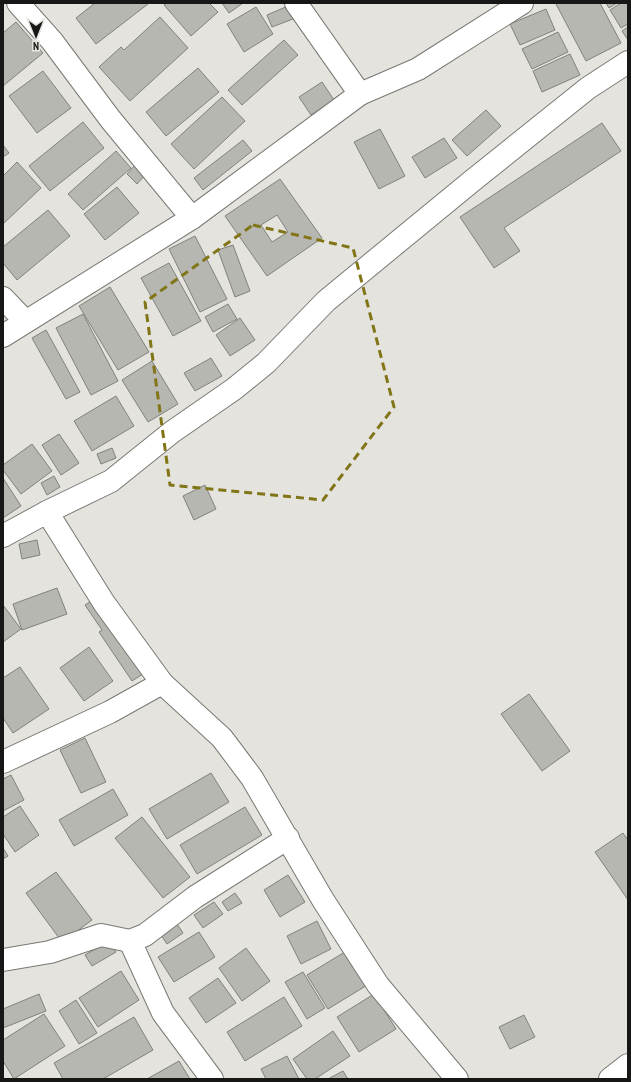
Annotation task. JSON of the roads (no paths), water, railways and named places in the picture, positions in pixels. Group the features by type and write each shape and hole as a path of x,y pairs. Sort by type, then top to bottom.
{"street":[{"path":"18,3 52,41 111,120 192,218"},
{"path":"296,3 360,94"},
{"path":"3,336 192,218 360,94 418,69 522,3"},
{"path":"3,536 47,512 111,481 172,432 234,389 266,363 326,301 582,93 628,62"},
{"path":"3,298 25,321"},
{"path":"47,512 104,603 162,683 222,738 252,778 288,838 322,900 378,985 457,1079"},
{"path":"3,762 110,712 162,683"},
{"path":"3,960 50,952 101,935 130,941 146,935 195,897 288,838"},
{"path":"130,941 163,1013 212,1079"},
{"path":"610,1079 628,1065"}]}
